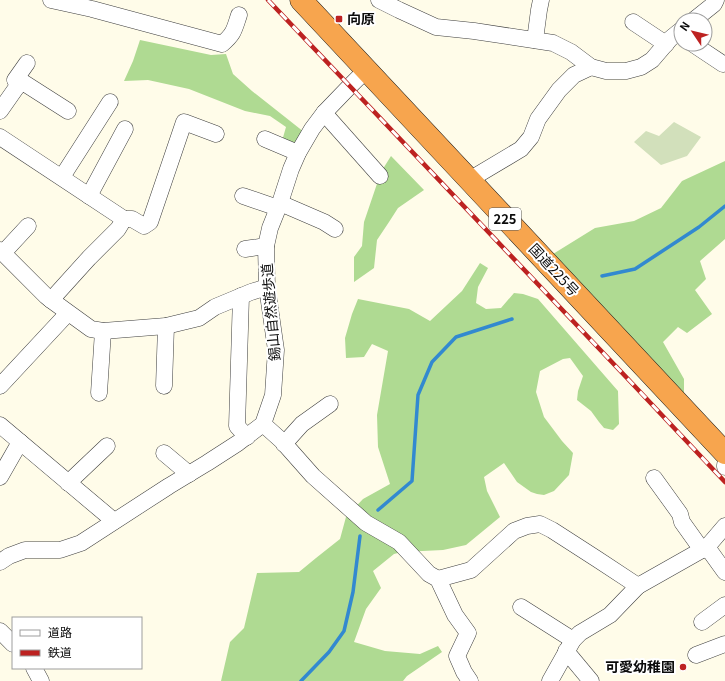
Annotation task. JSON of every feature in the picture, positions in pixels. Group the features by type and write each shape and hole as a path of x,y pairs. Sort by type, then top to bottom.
{"highway":[{"name":"国道225号","path":"300,0 725,453"}],"street":[{"path":"51,0 94,5 222,44 230,37 235,28 239,15"},
{"path":"379,0 436,27 553,43 571,52 591,67 606,71 626,71 642,67 652,60 673,38"},
{"path":"535,40 538,10 541,0"},
{"path":"704,12 714,4 716,0"},
{"path":"633,22 673,34"},
{"path":"706,52 723,64"},
{"path":"18,86 15,80 26,63"},
{"path":"468,180 498,164 521,149 531,137 538,119 560,90 574,75 591,67"},
{"name":"錫山自然遊歩道","path":"263,424 273,395 276,350 267,287 266,246 270,228 291,169 298,153 312,129 324,113 366,70"},
{"path":"0,111 21,81 68,111"},
{"path":"62,177 110,102"},
{"path":"324,113 380,176"},
{"path":"0,137 124,219 132,219 144,226 150,222 184,122 216,134"},
{"path":"89,196 125,129"},
{"path":"265,139 298,153"},
{"path":"242,196 279,206 324,222 335,229"},
{"path":"51,300 118,228 124,219"},
{"path":"28,226 2,252 46,296 92,329 108,331 166,326 199,318 216,307 267,287"},
{"path":"245,249 266,246"},
{"path":"241,296 237,426 247,437"},
{"path":"0,386 68,313"},
{"path":"164,386 166,326"},
{"path":"104,392 108,331"},
{"path":"284,444 302,424 330,404"},
{"path":"0,562 9,556 25,550 60,550 81,543 207,464 247,437 263,424 284,444 313,476 366,523 399,542 429,574 438,580 456,616 468,633 457,656 470,681"},
{"path":"0,425 114,521"},
{"path":"0,477 20,442"},
{"path":"68,483 107,446"},
{"path":"164,452 189,474"},
{"path":"654,478 680,514 682,522 725,572"},
{"path":"438,580 471,570 514,532 527,526 540,524 552,530 638,586"},
{"path":"550,681 569,645 580,633 610,615 638,586 705,549 725,526"},
{"path":"702,622 725,605"},
{"path":"522,607 569,645 591,681"},
{"path":"0,631 12,643"},
{"path":"696,654 725,644"},
{"path":"35,669 41,681"}],"green space":[{"path":"140,40 211,55 226,54 233,74 304,132 295,148 282,141 286,127 270,116 245,111 189,89 148,80 124,81"},
{"path":"674,122 701,137 687,156 661,165 634,142 646,131 659,136"},
{"path":"391,156 424,190 398,208 377,240 374,268 354,282 354,257 362,246 364,222 381,172"},
{"path":"725,161 725,239 700,261 706,279 695,290 712,314 687,333 678,327 663,342 684,379 684,402 553,254 595,228 634,221 661,208 682,181"},
{"path":"480,263 488,268 478,287 476,303 486,309 501,308 514,293 523,294 538,299 618,391 619,424 613,430 604,428 591,411 577,400 578,391 583,376 570,358 563,359 540,371 536,392 544,417 573,453 569,475 554,491 544,495 537,494 531,492 517,482 504,463 484,477 487,491 500,517 466,545 443,550 402,552 394,554 373,571 381,588 366,609 354,642 385,651 420,654 438,646 442,652 407,676 403,681 221,681 230,642 244,628 257,573 299,572 340,539 346,517 363,499 390,484 378,447 377,415 388,351 372,344 364,357 346,358 345,338 358,299 409,309 430,321 462,291"}],"waterway":[{"path":"602,276 635,269 699,227 725,206"},
{"path":"378,510 412,481 418,395 432,362 456,337 512,319"},
{"path":"301,681 329,652 344,631 353,592 360,536"}],"railway":[{"path":"268,0 725,482"}],"place":[{"name":"向原","path":"339,19"},
{"name":"可愛幼稚園","path":"683,667"}]}
